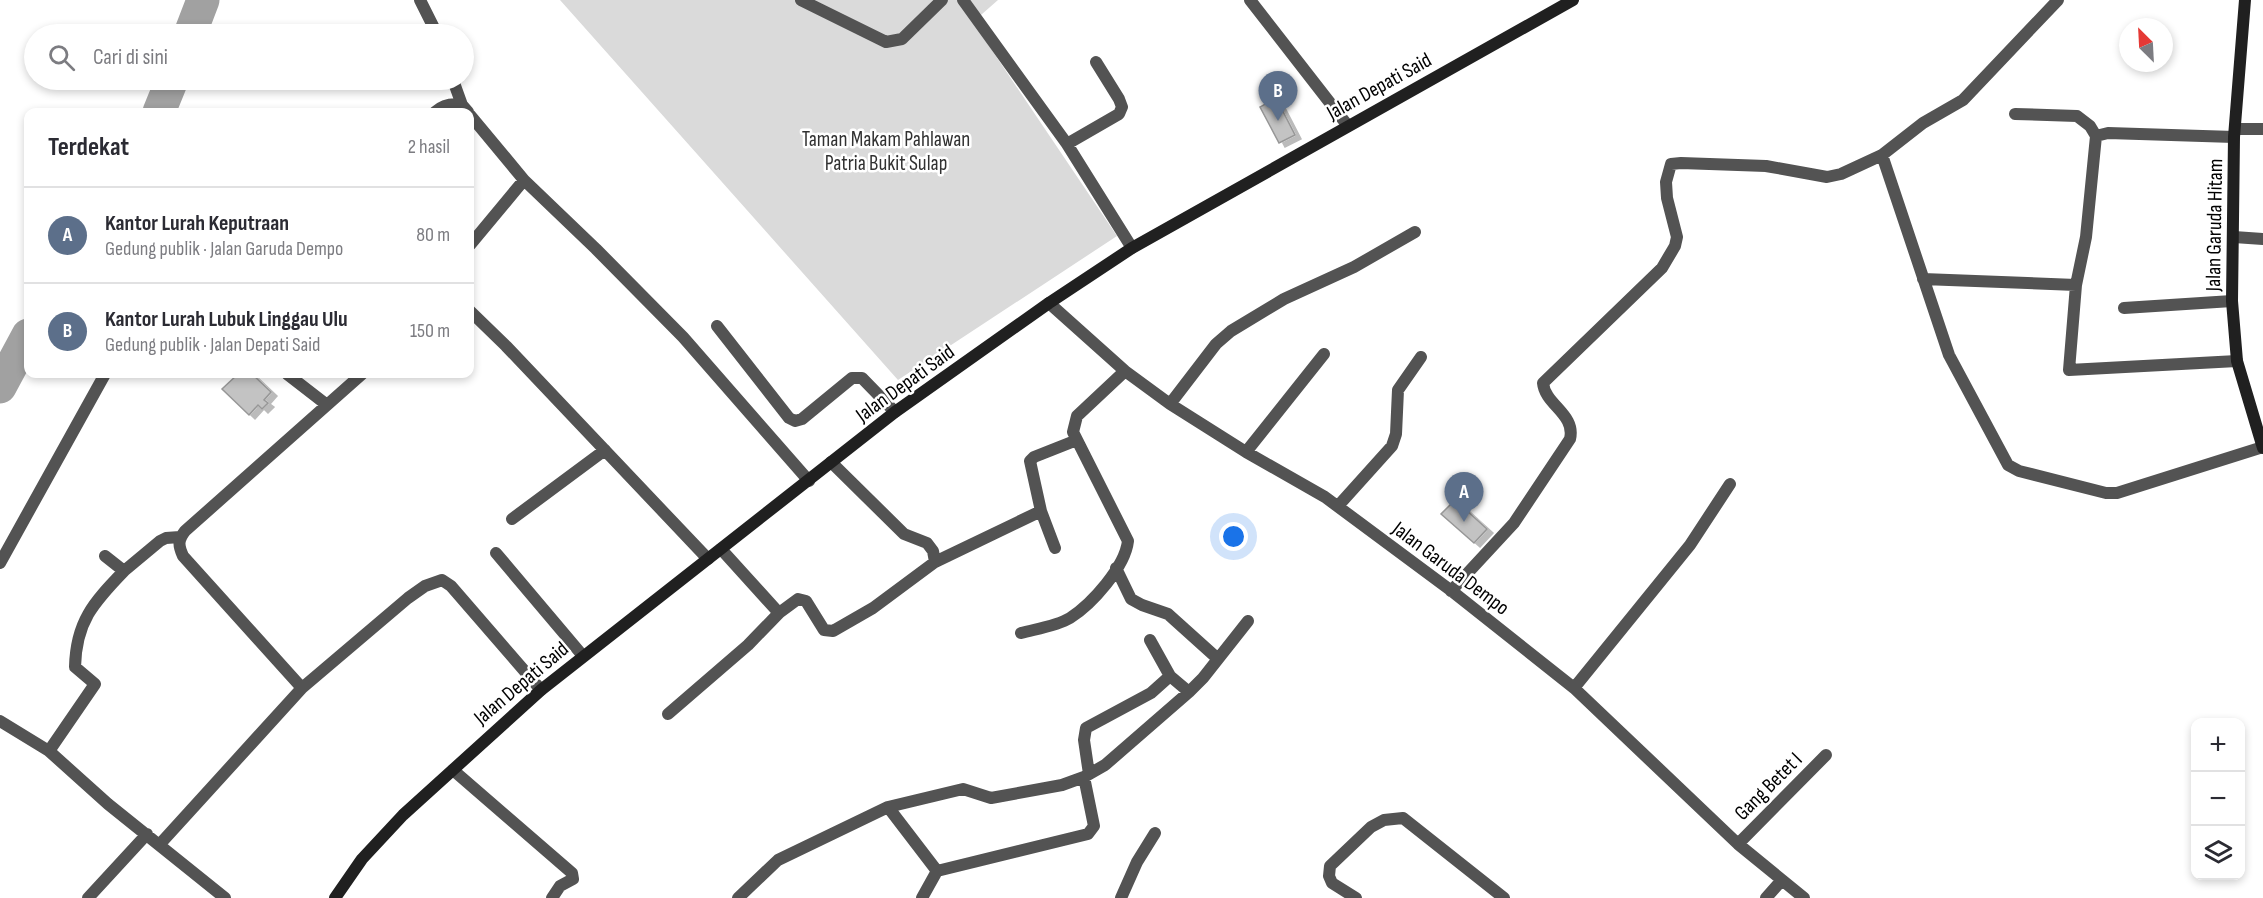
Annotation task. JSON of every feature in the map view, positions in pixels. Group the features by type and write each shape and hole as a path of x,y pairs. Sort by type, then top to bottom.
{"main road":[{"name":"Jalan Depati Said","path":"335,898 362,859 403,815 541,690 895,412 1049,303 1132,248 1573,0"},
{"name":"Jalan Garuda Hitam","path":"2245,0 2234,133 2232,301 2237,361 2257,413 2263,447"}],"street":[{"path":"420,0 433,24"},
{"path":"801,0 886,42 902,39 942,0"},
{"path":"963,0 1067,144 1132,248"},
{"path":"1250,0 1348,126"},
{"path":"1451,591 1514,523 1570,439 1572,433 1570,422 1544,390 1543,383 1662,268 1669,256 1677,237 1667,198 1666,182 1671,164 1766,166 1827,177 1841,174 1882,155 1923,123 1963,100 2058,0"},
{"path":"1067,144 1119,114 1122,106 1096,62"},
{"path":"457,90 465,108"},
{"path":"440,108 452,103 461,108"},
{"path":"2015,114 2077,116 2090,126 2096,136 2085,237 2076,285 2068,370 2237,361"},
{"path":"474,121 524,180 683,337 809,481"},
{"path":"2096,136 2108,133 2234,133 2263,129"},
{"path":"1882,155 1946,348 2001,456 2012,468 2106,493 2117,493 2263,447"},
{"path":"474,240 524,180"},
{"path":"1170,404 1216,344 1231,331 1284,299 1354,267 1415,232"},
{"path":"2234,237 2263,239"},
{"path":"1923,279 2076,285"},
{"path":"2124,308 2232,301"},
{"name":"Jalan Garuda Dempo","path":"1049,303 1125,371 1170,404 1338,506 1451,591 1574,688 1738,844 1804,898"},
{"path":"474,315 708,559"},
{"path":"717,326 789,418 795,421 802,419 857,376 862,378 895,412"},
{"path":"1246,452 1324,354"},
{"path":"1338,506 1392,446 1396,434 1398,390 1420,357"},
{"path":"1021,633 1068,619 1089,603 1127,550 1128,541 1073,432 1077,416 1125,371"},
{"path":"0,563 103,378"},
{"path":"292,378 327,405"},
{"path":"302,688 183,556 179,546 180,537 357,378"},
{"path":"1055,549 1041,511 1030,461 1034,457 1077,440"},
{"path":"512,519 605,450"},
{"path":"831,462 904,534 927,543 933,551 935,562"},
{"path":"1574,688 1690,545 1730,484"},
{"path":"668,714 798,599 806,601 824,630 833,631 873,608 935,562 1041,511"},
{"path":"49,751 95,684 75,668 78,636 94,603 124,572 160,541 180,537"},
{"path":"721,549 779,614"},
{"path":"496,553 583,656"},
{"path":"105,556 124,572"},
{"path":"1116,568 1131,598 1142,605 1168,614 1218,659"},
{"path":"160,844 302,688 424,586 442,580 451,586 541,690"},
{"path":"738,898 778,860 888,807 963,789 991,798 1062,785 1087,776 1105,765 1189,692 1248,621"},
{"path":"1150,640 1170,676 1189,692"},
{"path":"922,898 937,871 1088,834 1094,826 1084,740 1086,728 1151,693 1170,676"},
{"path":"0,721 49,751 108,804 225,898"},
{"name":"Gang Betet I","path":"1738,844 1826,755"},
{"path":"453,770 572,873 573,879 560,886 552,898"},
{"path":"888,807 937,871"},
{"path":"1356,898 1332,883 1329,876 1330,866 1371,827 1394,818 1403,818 1504,898"},
{"path":"1121,898 1137,862 1155,833"},
{"path":"88,898 147,834"},
{"path":"1766,898 1781,881"}],"green space":[{"name":"Taman Makam Pahlawan Patria Bukit Sulap","path":"560,0 998,0 973,22 1117,236 898,380"}],"building":[{"path":"1276,98 1295,135 1279,143 1260,107"},
{"path":"234,378 256,378 271,392 264,400 268,403 262,409 258,405 249,415 222,389"},
{"path":"1455,500 1487,529 1474,543 1441,514"}],"waterway":[{"path":"194,24 203,0"},
{"path":"161,108 168,90"},
{"path":"0,387 24,342"}],"place":[{"name":"Kantor Lurah Lubuk Linggau Ulu","path":"1278,121"},
{"name":"Kantor Lurah Keputraan","path":"1464,522"}]}
